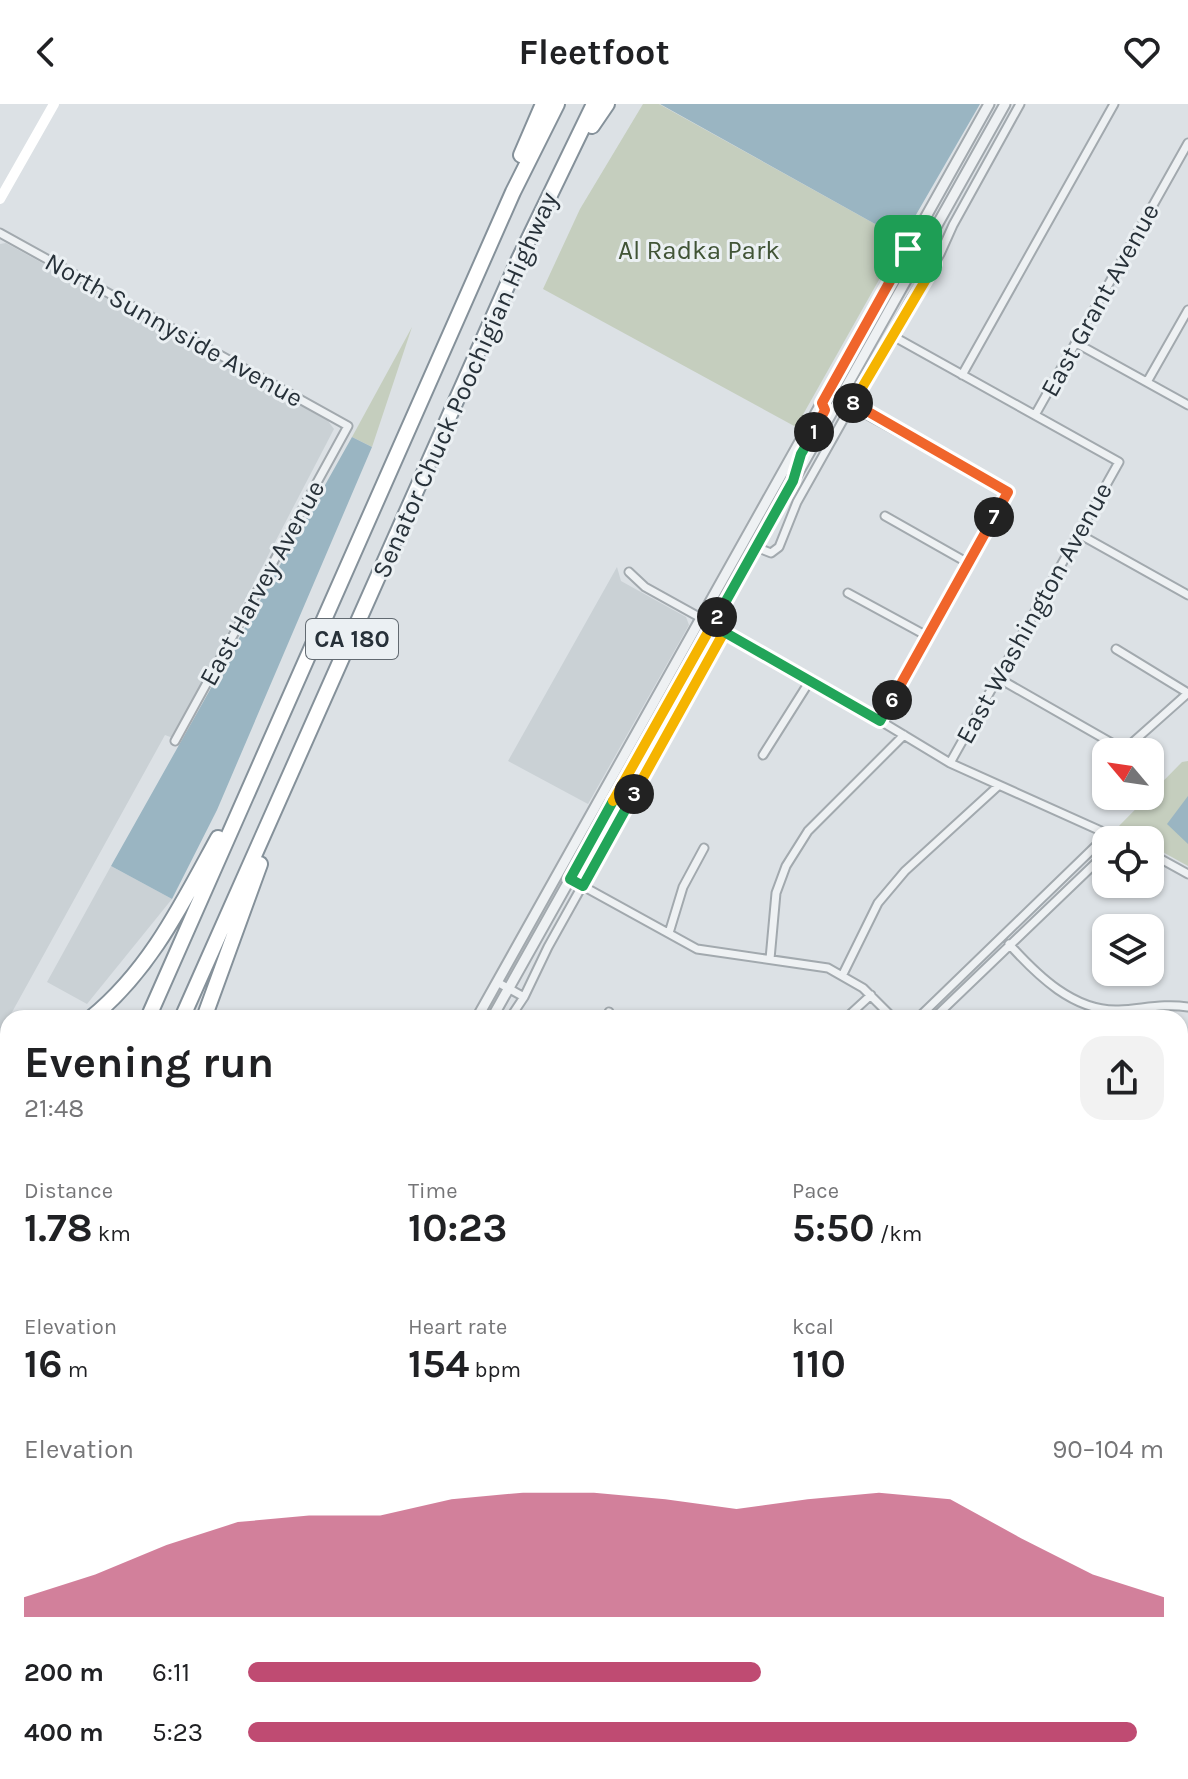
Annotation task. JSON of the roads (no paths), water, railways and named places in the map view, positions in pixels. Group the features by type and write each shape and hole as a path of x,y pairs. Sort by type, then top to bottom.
{"highway":[{"path":"485,257 506,189 543,104"},
{"name":"Senator Chuck Poochigian Highway","path":"268,747 485,257 557,104"},
{"name":"Senator Chuck Poochigian Highway","path":"186,1010 549,194 594,104"},
{"path":"549,194 607,104"},
{"path":"100,1010 126,986 161,940 268,747"},
{"name":"CA 180","path":"152,1010 268,747"},
{"path":"207,1010 299,758"}],"main road":[{"path":"0,199 54,104"}],"street":[{"path":"481,1010 989,104"},
{"path":"497,1010 1005,104"},
{"path":"756,547 771,553 779,547 797,502 891,335 935,264 953,225 1020,104"},
{"path":"962,375 1114,104"},
{"name":"East Grant Avenue","path":"1035,415 1188,143"},
{"name":"North Sunnyside Avenue","path":"0,233 348,426"},
{"path":"908,249 935,264"},
{"path":"1147,382 1188,310"},
{"path":"891,335 1035,415"},
{"path":"1076,343 1188,405"},
{"path":"793,481 801,454 825,410 822,403"},
{"path":"851,406 1008,492 880,721"},
{"name":"East Washington Avenue","path":"950,763 1119,462 1035,415"},
{"name":"East Harvey Avenue","path":"175,741 348,426"},
{"path":"885,516 968,563"},
{"path":"1079,534 1188,595"},
{"path":"629,572 645,587 811,679 950,763 1092,828"},
{"path":"848,593 927,636"},
{"path":"515,1010 724,632"},
{"path":"998,678 1124,750 1188,693 1116,649"},
{"path":"763,755 811,679"},
{"path":"770,959 776,893 786,866 808,831 904,735"},
{"path":"843,974 866,921 890,888 997,787"},
{"path":"669,933 683,887 704,848"},
{"path":"926,1010 1092,850"},
{"path":"1164,861 1188,874"},
{"path":"942,1010 1092,867"},
{"path":"570,879 706,953 814,963 843,974 885,1010"},
{"path":"1002,937 1044,979 1088,1005 1119,1010 1188,1007"},
{"path":"497,982 524,997"},
{"path":"855,1010 871,995"}],"water":[{"path":"660,104 980,104 902,239"},
{"path":"352,437 372,447 217,810 172,899 111,866"},
{"path":"1188,796 1188,844 1167,824"}],"park label":[{"name":"Al Radka Park","path":"699,250"}]}
